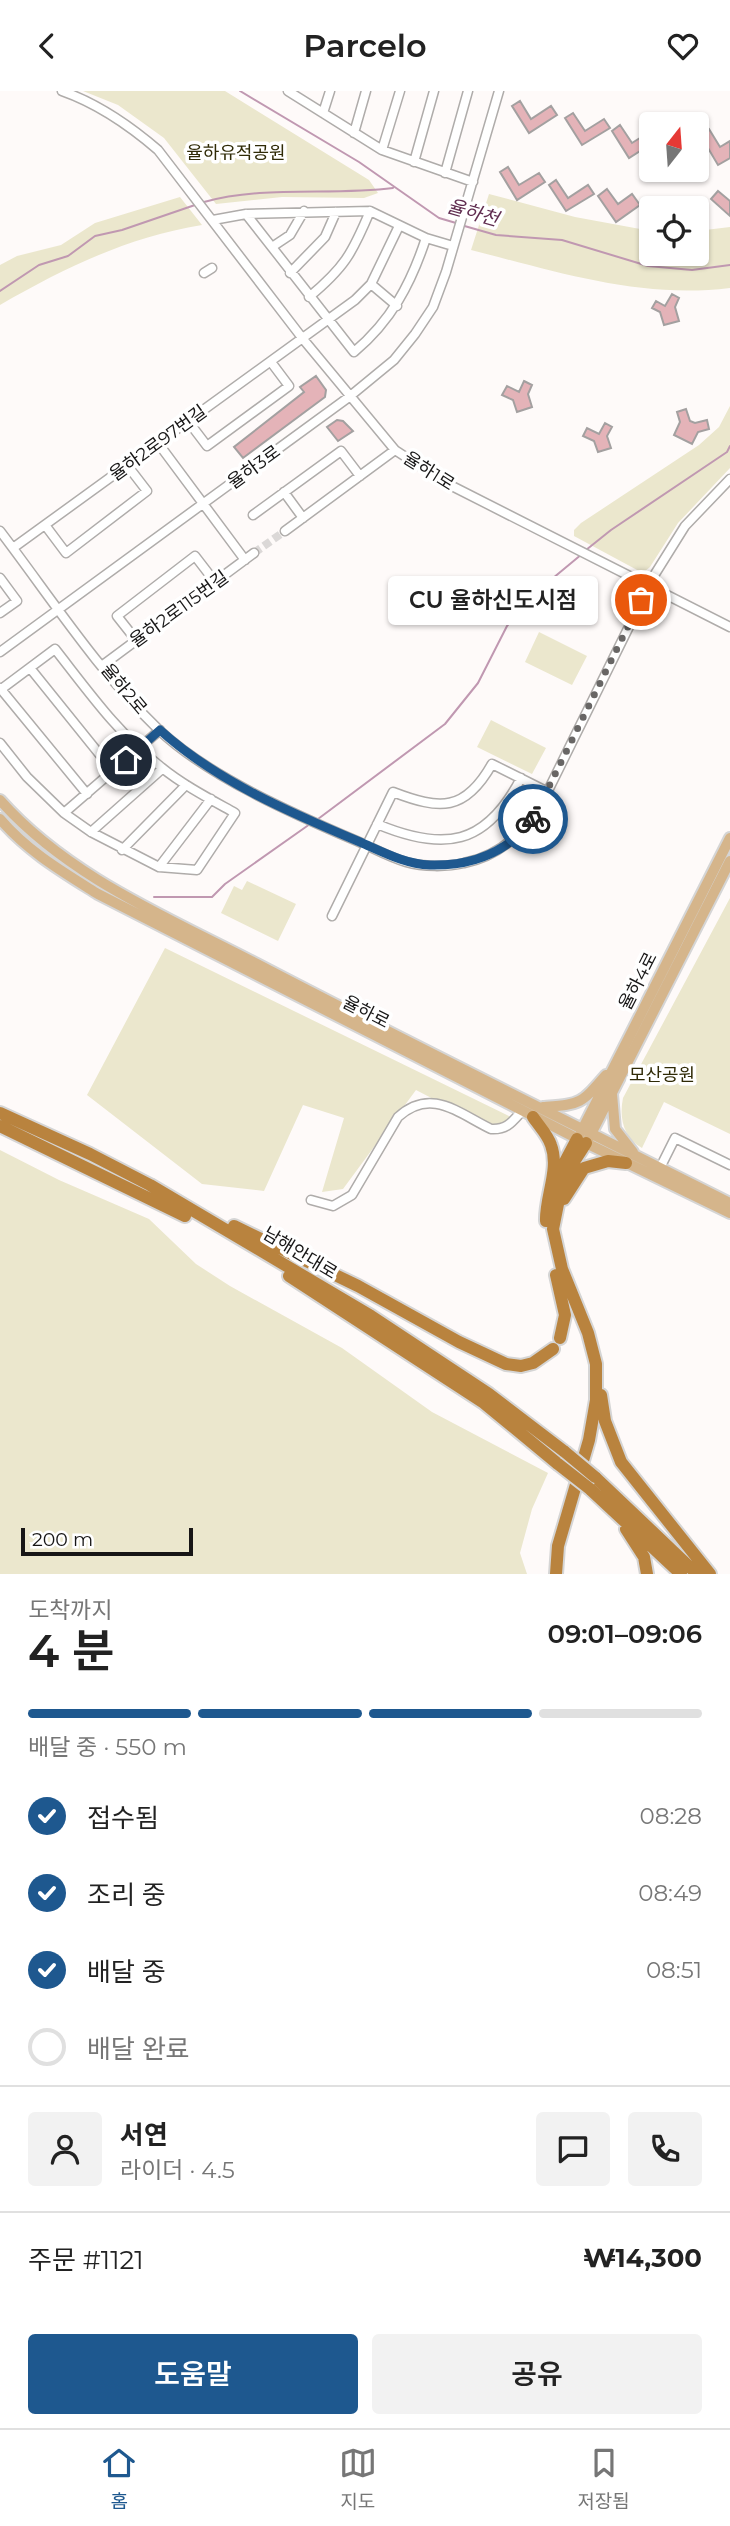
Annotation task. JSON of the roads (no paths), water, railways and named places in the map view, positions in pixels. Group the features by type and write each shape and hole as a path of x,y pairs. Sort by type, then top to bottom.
{"highway":[{"path":"532,1112 551,1144 553,1161 545,1202 562,1269 588,1333 605,1421 621,1462 710,1574"},
{"name":"남해안대로","path":"0,1113 150,1185 372,1316 489,1394 562,1458"},
{"name":"남해안대로","path":"0,1126 173,1209 281,1271 484,1403 562,1458"},
{"path":"150,1185 358,1286 487,1356 506,1364 521,1366 533,1363 556,1344 565,1315 548,1242 555,1182 584,1136"},
{"path":"550,1225 568,1189 584,1168 608,1161 632,1160"},
{"path":"549,1574 554,1532 589,1414 591,1377 578,1323 557,1280"},
{"path":"556,1574 558,1546 593,1423 596,1364"},
{"path":"562,1458 698,1574"},
{"path":"592,1483 644,1557 647,1574"},
{"path":"607,1504 681,1574"}],"main road":[{"name":"율하로","path":"0,800 15,817 47,843 106,885 532,1112"},
{"name":"율하로","path":"0,819 48,862 98,894 632,1160 730,1213"},
{"name":"율하4로","path":"584,1136 617,1062 730,838"},
{"name":"율하4로","path":"584,1136 612,1092 730,861"},
{"path":"532,1112 572,1105 582,1100 617,1062"},
{"path":"612,1092 615,1129 632,1160"},
{"name":"율하로","path":"632,1160 660,1168 730,1203"}],"street":[{"name":"율하1로","path":"62,91 105,110 132,127 158,151 303,339 395,450 444,482 730,627"},
{"path":"288,91 297,94 382,150 473,182 499,91"},
{"path":"323,113 330,91"},
{"path":"354,133 366,91"},
{"path":"382,150 400,91"},
{"path":"414,162 435,91"},
{"path":"445,173 468,91"},
{"name":"율하3로","path":"0,652 349,397 394,359 433,307 473,182"},
{"path":"272,247 290,235 304,211"},
{"path":"211,217 246,213 370,211 426,238 454,243"},
{"path":"309,297 337,274 348,260 370,211"},
{"path":"290,273 325,237 336,212"},
{"path":"246,213 354,352 374,335 397,306 413,276 426,238"},
{"path":"397,306 371,284 399,226"},
{"name":"율하2로97번길","path":"13,548 328,321 371,284"},
{"path":"188,421 206,446 289,386 271,362"},
{"path":"158,443 245,560"},
{"path":"285,531 395,450"},
{"path":"253,515 341,451 360,476"},
{"path":"45,525 66,553 147,491 127,465"},
{"name":"율하2로","path":"0,531 131,701 160,730 199,761 323,827 406,862 450,865 491,854 524,830 548,792 648,586 685,526 730,479"},
{"path":"284,492 303,518"},
{"name":"율하2로115번길","path":"103,665 254,553"},
{"path":"136,640 117,616 195,556 215,582"},
{"path":"0,578 17,601 0,613"},
{"path":"0,743 27,777 64,813 122,850 159,867 197,870 235,813 186,785 139,749 102,710 55,649 0,689 87,794"},
{"path":"30,668 113,771"},
{"path":"64,813 160,730"},
{"path":"332,916 393,792 419,803 442,805 470,794 492,764 548,792"},
{"path":"91,832 162,768"},
{"path":"377,824 408,837 427,841 463,837 482,827 499,813 511,799 521,778"},
{"path":"122,850 186,785"},
{"path":"159,867 211,799"},
{"path":"311,1200 333,1206 352,1195 398,1117 409,1107 422,1102 434,1102 491,1129 499,1130 532,1112"},
{"path":"660,1168 675,1138 730,1165"}],"waterway":[{"name":"율하천","path":"240,91 359,162 439,218 456,223"},
{"path":"204,202 274,192 393,188"},
{"path":"0,291 39,265 68,256 95,236 122,230 195,205"},
{"name":"율하천","path":"461,225 496,235 562,240 648,266 692,270 730,265"},
{"path":"586,550 611,530 727,452 730,446"},
{"path":"318,819 445,724 478,683 507,626 535,593 582,554"},
{"path":"154,897 212,897 225,884 310,824"}],"tunnel":[{"path":"254,553 285,531"}],"place":[{"name":"CU 율하신도시점","path":"641,600"}],"park label":[{"name":"율하유적공원","path":"236,153"},
{"name":"모산공원","path":"662,1075"}]}
